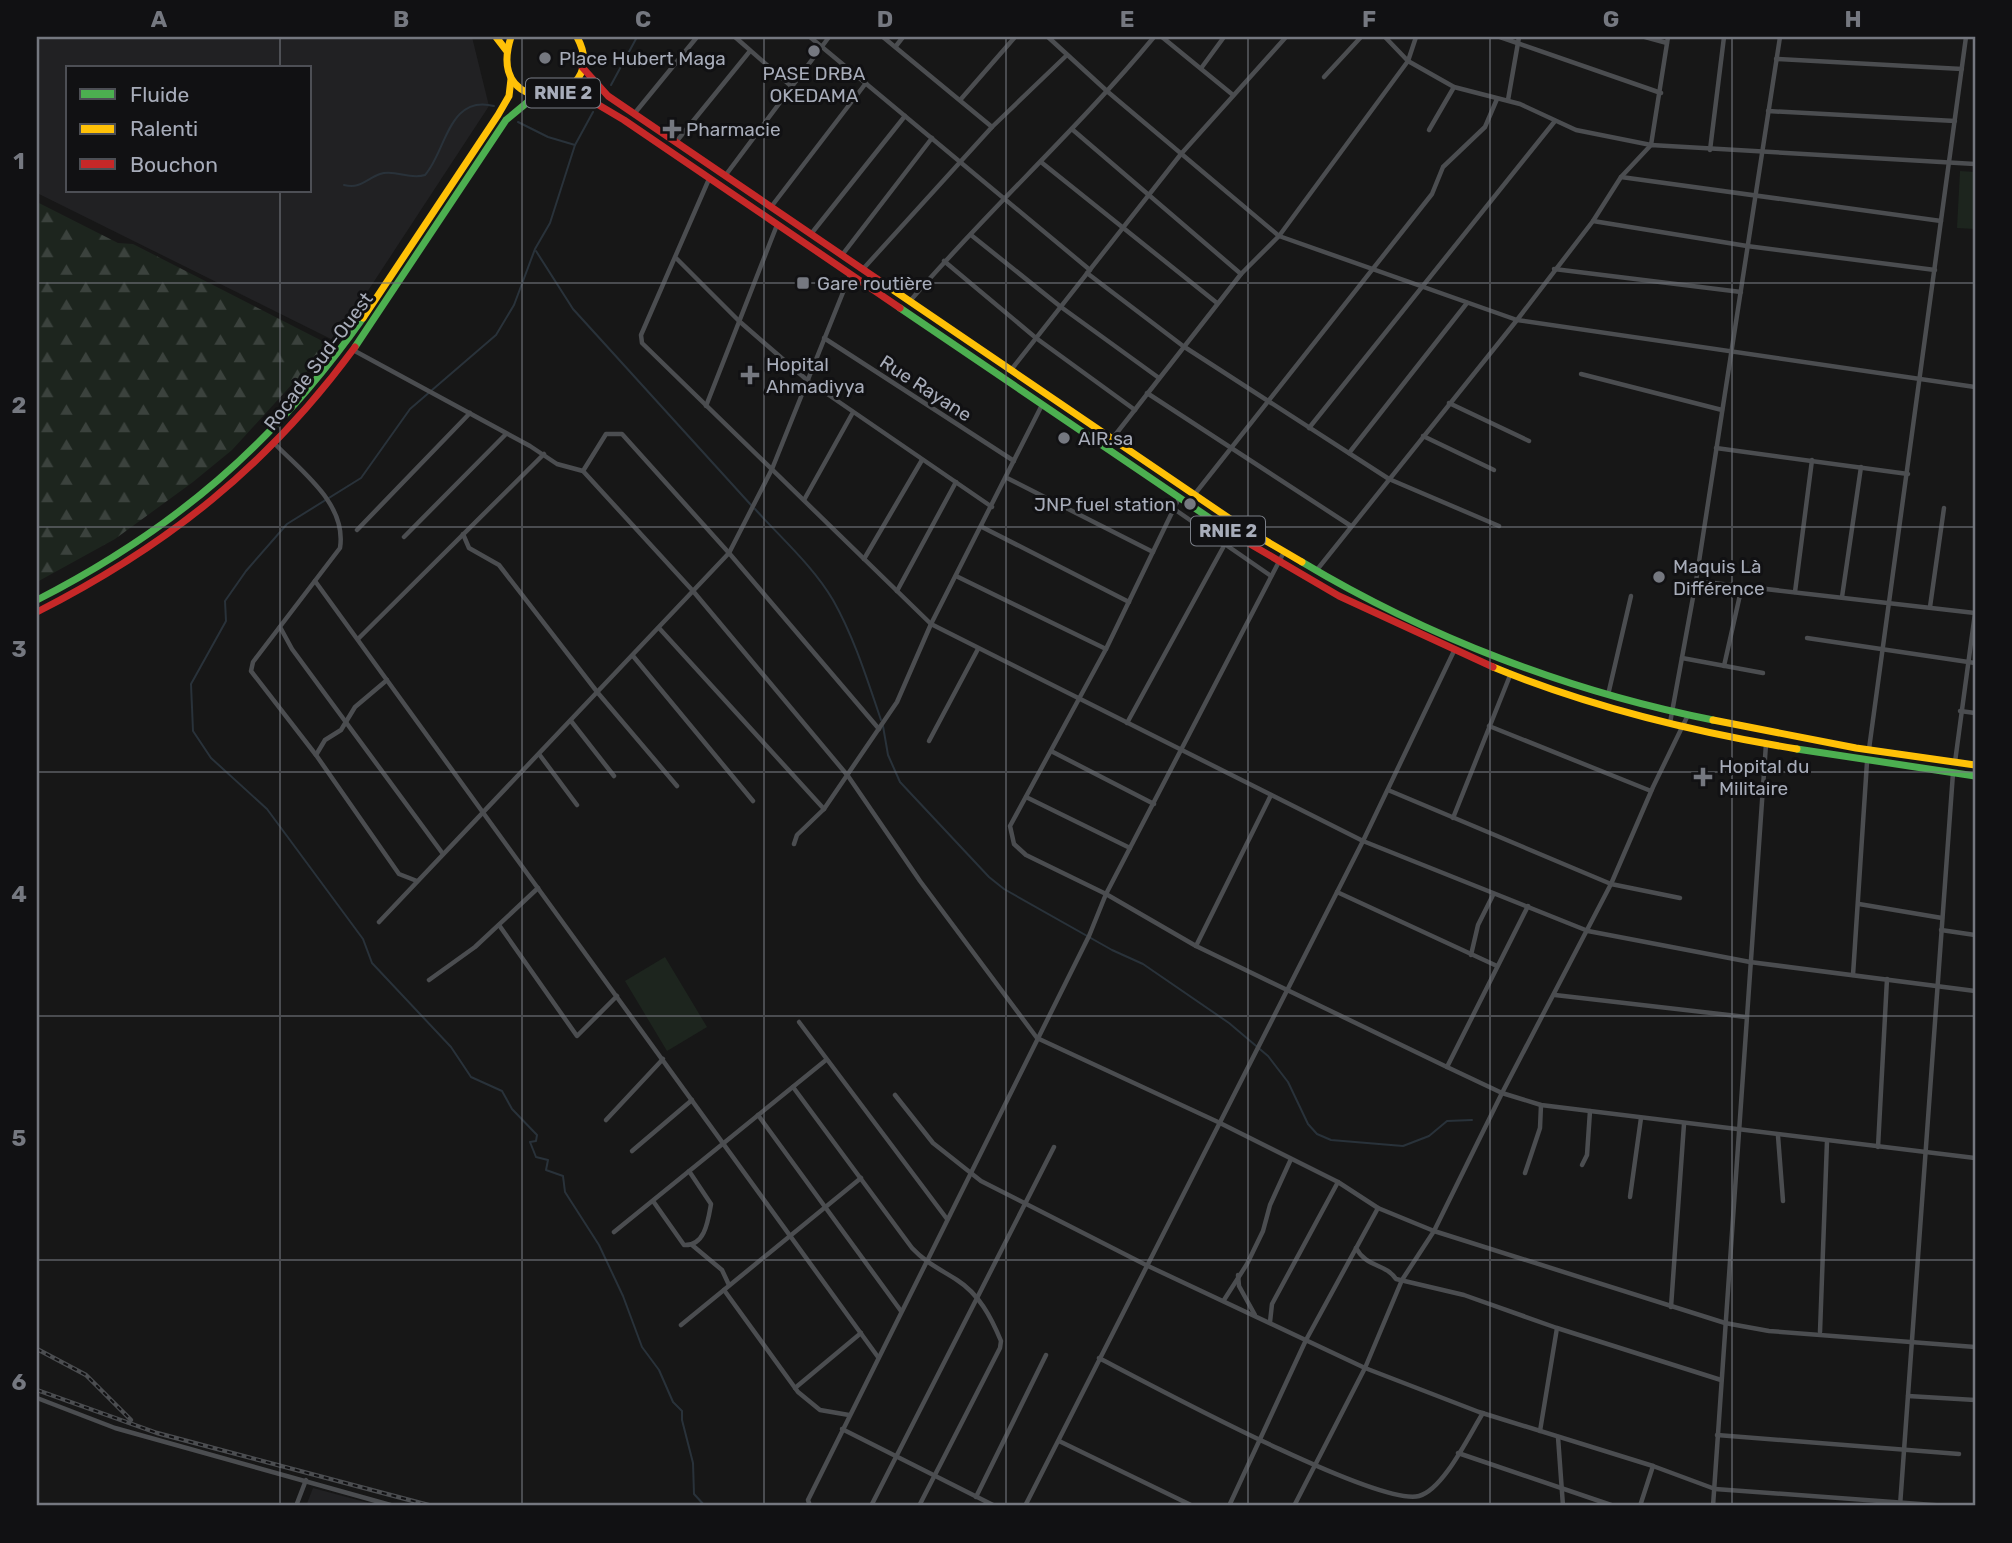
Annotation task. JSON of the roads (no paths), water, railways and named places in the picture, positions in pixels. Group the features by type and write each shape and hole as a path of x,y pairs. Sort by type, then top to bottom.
{"main road":[{"path":"496,37 506,50"},
{"path":"506,50 511,37"},
{"name":"RNIE 2","path":"506,50 506,68 519,88 535,96 555,96 570,88 582,68 583,50 577,37"},
{"path":"582,37 583,50"},
{"name":"RNIE 2","path":"582,68 601,90 675,143 1194,495 1316,571 1446,636 1608,695 1688,715 1868,750 1975,765"},
{"name":"Rocade Sud-Ouest","path":"37,600 112,561 179,515 236,467 291,411 364,313 498,115 510,92 511,79"},
{"name":"RNIE 2","path":"570,88 615,113 1278,563 1455,650 1511,672 1670,724 1867,762 1975,776"},
{"name":"Rocade Sud-Ouest","path":"37,612 99,581 176,531 230,487 275,444 352,349 506,120 535,96"}],"street":[{"path":"634,114 697,37"},
{"path":"735,37 791,86"},
{"path":"810,37 1088,272 1183,346 1389,479 1499,526"},
{"path":"725,176 829,37"},
{"path":"883,37 992,127"},
{"path":"896,46 903,37"},
{"path":"961,99 1015,37"},
{"path":"1048,37 1108,92 1279,236 1517,320 1975,387"},
{"path":"909,302 944,261 1073,130 1154,37"},
{"path":"1161,37 1202,67 1233,95"},
{"path":"1202,67 1224,37"},
{"path":"1010,371 1181,154 1286,37"},
{"path":"1324,77 1361,37"},
{"path":"1385,37 1408,61 1454,87 1542,112 1576,130 1651,145 1975,164"},
{"path":"1112,439 1217,303 1279,236 1408,61 1416,37"},
{"path":"1500,37 1518,40 1661,93"},
{"path":"1316,571 1517,320 1593,221 1621,177 1651,145 1667,40 1644,37"},
{"path":"1710,150 1724,37"},
{"path":"1670,724 1696,582 1780,37"},
{"path":"1868,750 1966,37"},
{"path":"1507,100 1518,40"},
{"path":"675,143 750,51"},
{"path":"863,270 992,127 1067,55"},
{"path":"1776,59 1962,69"},
{"path":"771,208 866,83"},
{"path":"1429,130 1454,87"},
{"path":"1194,495 1432,194 1443,167 1485,127 1497,99"},
{"path":"1768,111 1955,121"},
{"path":"810,235 905,116"},
{"path":"1309,428 1555,121"},
{"path":"1073,130 1241,274"},
{"path":"841,256 932,138"},
{"path":"1041,162 1217,303"},
{"path":"1621,177 1941,221"},
{"path":"709,178 677,259 641,335 642,344 931,624 1363,841 1588,931 1750,962 1975,991"},
{"path":"1593,221 1748,246 1935,270"},
{"path":"706,406 777,224"},
{"path":"971,235 1061,307 1159,378"},
{"path":"677,259 739,321 807,380 852,414 992,507"},
{"path":"944,261 1036,338 1135,410"},
{"path":"1554,270 1741,292"},
{"path":"379,922 729,553 772,469 850,275"},
{"path":"1349,453 1467,303"},
{"name":"Rue Rayane","path":"824,338 1014,461"},
{"path":"352,349 544,454 557,464 583,471 693,591 848,776 920,881 1037,1038 1218,1122 1338,1182 1378,1208 1434,1231 1725,1323 1769,1331 1820,1332 1975,1347"},
{"path":"1581,374 1722,410"},
{"path":"1147,393 1351,526"},
{"path":"1449,403 1529,440"},
{"path":"794,844 797,835 824,809 848,776 897,702 931,624 1042,405"},
{"path":"357,530 470,413"},
{"path":"804,500 852,414"},
{"path":"404,537 506,434"},
{"path":"583,471 606,434 622,434 729,553 878,729"},
{"path":"1423,436 1494,470"},
{"path":"275,444 323,494 339,519 340,548 253,662 251,671 316,755 399,874 418,881"},
{"path":"1716,448 1908,474"},
{"path":"358,639 544,454"},
{"path":"864,559 922,460"},
{"path":"1795,592 1812,460"},
{"path":"1842,597 1861,467"},
{"path":"1007,478 1153,552"},
{"path":"897,591 956,482"},
{"path":"1179,498 1106,649 1010,826 1014,844 1026,855 1106,894 1196,946 1502,1093 1541,1105 1975,1158"},
{"path":"1930,607 1944,508"},
{"path":"1174,509 1271,576"},
{"path":"982,527 1129,603"},
{"path":"463,534 469,548 499,565 598,692 677,786"},
{"path":"1127,723 1225,544"},
{"path":"810,1506 808,1500 842,1429 1106,894 1284,552"},
{"path":"956,576 1106,649"},
{"path":"315,581 878,1357"},
{"path":"1696,582 1975,613 1955,762"},
{"path":"1724,666 1742,586"},
{"path":"1608,695 1631,596"},
{"path":"280,627 443,854"},
{"path":"659,628 824,809"},
{"path":"1807,638 1975,663"},
{"path":"929,741 978,649"},
{"path":"1025,1506 1363,841 1455,650"},
{"path":"632,656 753,801"},
{"path":"1682,658 1763,673"},
{"path":"1453,818 1511,672"},
{"path":"316,755 325,740 341,730 355,707 387,680"},
{"path":"1960,711 1975,713"},
{"path":"1294,1506 1365,1368 1402,1280 1434,1231 1502,1093 1588,931 1688,715"},
{"path":"571,721 614,776"},
{"path":"1489,726 1651,792"},
{"path":"1713,1506 1766,744"},
{"path":"1051,751 1154,804"},
{"path":"539,754 577,805"},
{"path":"1853,975 1867,762"},
{"path":"1900,1504 1953,773"},
{"path":"1388,790 1611,884 1680,898"},
{"path":"1196,946 1271,795"},
{"path":"1026,797 1130,848"},
{"path":"429,981 499,925 538,888"},
{"path":"1337,892 1497,966"},
{"path":"1471,955 1478,925 1493,895"},
{"path":"1859,904 1942,918"},
{"path":"1447,1067 1528,906"},
{"path":"499,925 577,1036 617,996"},
{"path":"1941,930 1975,934"},
{"path":"1878,1147 1887,979"},
{"path":"1555,995 1746,1017"},
{"path":"799,1022 947,1219"},
{"path":"606,1120 663,1059"},
{"path":"614,1232 826,1060"},
{"path":"793,1087 925,1263 957,1280 977,1298 1001,1341 1000,1348 919,1506"},
{"path":"895,1095 918,1128 951,1160 1025,1205 1365,1368 1483,1413 1653,1466 1715,1489 1947,1506"},
{"path":"632,1152 692,1100"},
{"path":"1525,1173 1540,1128 1541,1105"},
{"path":"1582,1166 1587,1155 1590,1111"},
{"path":"758,1115 901,1311"},
{"path":"1630,1197 1642,1118"},
{"path":"1671,1307 1684,1124"},
{"path":"1778,1136 1783,1201"},
{"path":"1820,1332 1826,1141"},
{"path":"871,1506 1054,1147"},
{"path":"1224,1300 1238,1274 1247,1264 1263,1231 1270,1205 1291,1159"},
{"path":"653,1201 684,1245 692,1245 703,1236 711,1204 689,1171"},
{"path":"681,1325 861,1178"},
{"path":"1270,1323 1272,1304 1338,1182"},
{"path":"1229,1506 1263,1438 1306,1340 1378,1208"},
{"path":"692,1245 722,1270 729,1286"},
{"path":"1356,1248 1367,1262 1402,1280 1464,1295 1557,1328 1721,1380"},
{"path":"1238,1274 1239,1286 1255,1316"},
{"path":"724,1290 794,1388 820,1410 849,1415"},
{"path":"1540,1431 1557,1328"},
{"path":"794,1388 861,1333"},
{"path":"976,1497 1046,1356"},
{"path":"1099,1358 1207,1414 1263,1438 1315,1465 1401,1498 1420,1496 1435,1488 1483,1413"},
{"path":"1908,1395 1975,1400"},
{"path":"37,1398 115,1428 394,1506"},
{"path":"842,1429 995,1506"},
{"path":"1717,1435 1959,1454"},
{"path":"1558,1437 1563,1506"},
{"path":"1059,1441 1193,1506"},
{"path":"1458,1453 1614,1506"},
{"path":"1640,1506 1653,1466"},
{"path":"296,1506 306,1480"}],"waterway":[{"path":"611,85 637,37"},
{"path":"344,185 359,185 386,173 425,175 457,116 467,108 479,105 494,106"},
{"path":"593,112 575,145 550,223 535,249 514,305 496,335 410,409 361,478 287,524 246,571 225,601 226,621 191,684 193,731 211,758 267,809 363,939 372,963 451,1047 471,1077 502,1091 512,1109 537,1135 536,1141 530,1142 536,1157 548,1160 546,1170 563,1176 565,1192 599,1245 623,1296 642,1347 659,1370 673,1402 682,1411 693,1463 694,1494 705,1506"},
{"path":"518,122 548,137 575,145"},
{"path":"536,251 573,309 751,505"},
{"path":"755,509 806,564 833,600 854,643 881,720"},
{"path":"883,726 888,755 900,782 989,877 1004,889 1112,950 1143,964 1229,1023 1268,1056 1288,1082 1308,1124 1317,1134 1331,1140 1403,1146 1429,1136 1447,1121 1472,1120"}],"railway":[{"path":"37,1349 86,1375 131,1420"},
{"path":"37,1390 157,1433 432,1506"}],"place":[{"name":"PASE DRBA OKEDAMA","path":"814,51"},
{"name":"Place Hubert Maga","path":"545,58"},
{"name":"Pharmacie","path":"672,129"},
{"name":"Gare routière","path":"803,283"},
{"name":"Hopital Ahmadiyya","path":"750,375"},
{"name":"AIR.sa","path":"1064,438"},
{"name":"JNP fuel station","path":"1190,504"},
{"name":"Maquis Là Différence","path":"1659,577"},
{"name":"Hopital du Militaire","path":"1703,777"}]}
